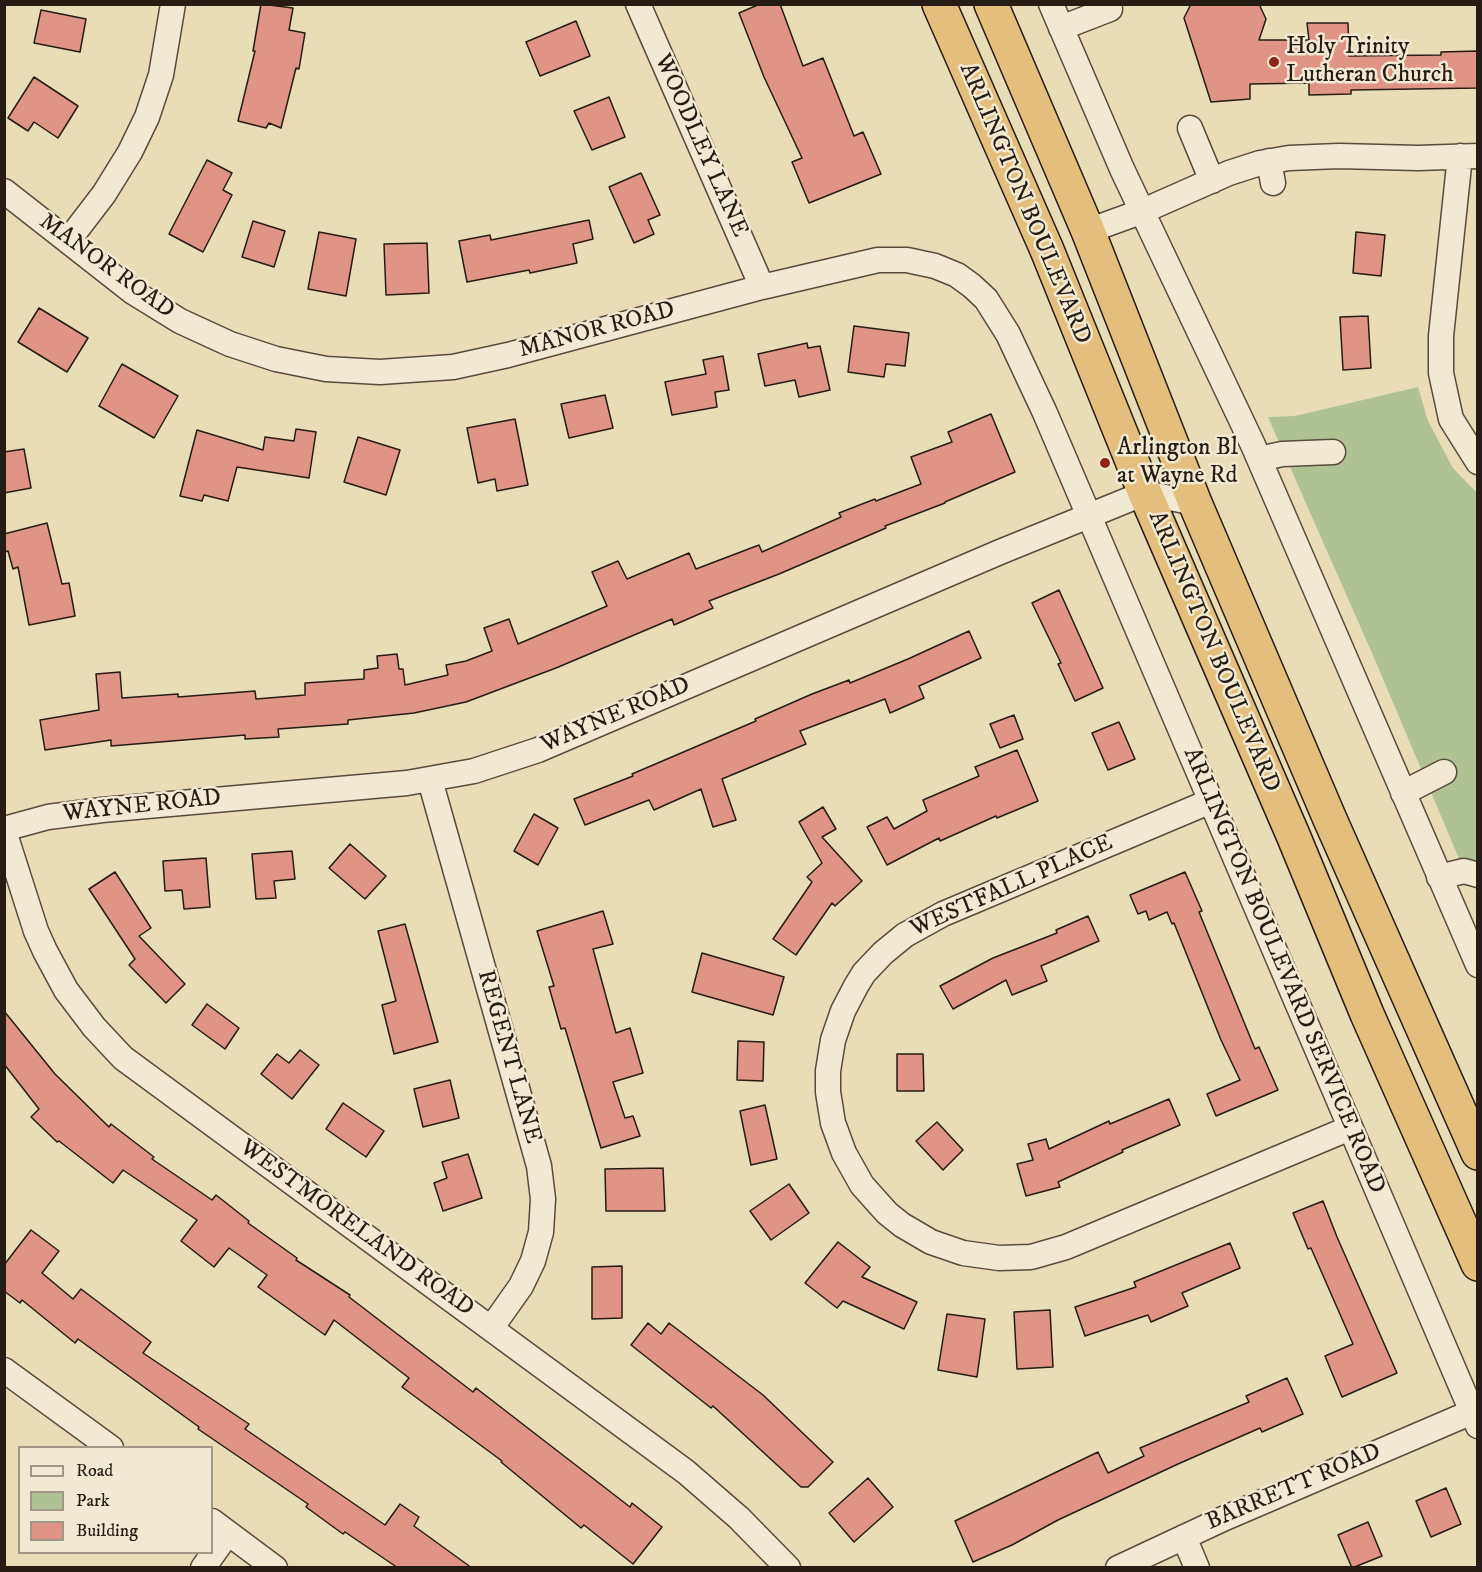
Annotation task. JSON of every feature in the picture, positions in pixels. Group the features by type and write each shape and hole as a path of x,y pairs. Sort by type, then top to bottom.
{"highway":[{"name":"ARLINGTON BOULEVARD","path":"939,4 1047,250 1144,493 1293,835 1367,1014 1478,1264"},
{"name":"ARLINGTON BOULEVARD","path":"991,4 1088,231 1195,503 1329,817 1478,1153"},
{"path":"1016,181 1043,214 1059,228 1074,234 1088,231"}],"street":[{"path":"68,241 104,194 130,152 147,117 160,75 172,4"},
{"name":"WOODLEY LANE","path":"638,4 762,287"},
{"path":"1051,4 1122,169 1259,459 1478,965"},
{"path":"1061,28 1110,9"},
{"path":"1190,128 1212,181"},
{"path":"1088,231 1143,211 1229,173 1271,172 1289,158 1469,156 1441,336 1441,373 1451,419 1478,462"},
{"name":"MANOR ROAD","path":"4,190 133,292 180,321 230,344 276,359 326,369 380,372 453,367 508,355 762,287 878,260 907,260 935,266 957,275 986,299 1008,334 1089,516"},
{"path":"1259,459 1282,454 1333,452"},
{"path":"1144,493 1195,503"},
{"name":"WAYNE ROAD","path":"4,830 48,817 102,810 430,780 474,771 538,750 1000,552 1144,493"},
{"name":"ARLINGTON BOULEVARD SERVICE ROAD","path":"1089,516 1474,1419"},
{"path":"1403,793 1444,772"},
{"name":"REGENT LANE","path":"430,780 539,1166 543,1199 541,1232 533,1261 521,1286 492,1327"},
{"name":"WESTFALL PLACE","path":"1211,801 943,914 905,935 883,953 855,986 833,1040 828,1071 828,1092 833,1123 844,1153 862,1185 887,1213 931,1242 963,1253 999,1258 1032,1257 1066,1247 1350,1128"},
{"name":"WESTMORELAND ROAD","path":"4,830 36,931 45,951 66,990 94,1027 123,1058 492,1327 686,1472 739,1518 788,1568"},
{"path":"1439,877 1464,871 1478,876"},
{"path":"4,1370 108,1446"},
{"name":"BARRETT ROAD","path":"1118,1568 1184,1537 1474,1419"},
{"path":"213,1544 220,1527 275,1568"},
{"path":"1184,1537 1197,1568"},
{"path":"203,1568 209,1554"}],"green space":[{"path":"1418,387 1428,421 1453,468 1477,493 1477,864 1460,861 1268,417 1295,416"}],"building":[{"path":"261,4 293,8 289,30 305,33 299,69 296,68 281,128 269,123 266,128 238,121 255,51 253,51"},
{"path":"760,4 780,4 803,66 823,58 854,136 863,132 881,174 809,203 792,162 802,158 764,77 739,13"},
{"name":"Holy Trinity Lutheran Church","path":"1191,4 1259,4 1266,19 1259,40 1309,40 1307,23 1348,23 1349,56 1441,55 1441,52 1478,51 1478,88 1351,90 1351,94 1309,95 1309,83 1250,84 1250,99 1211,102 1184,18"},
{"path":"41,10 86,19 80,52 34,43"},
{"path":"576,21 590,56 540,76 526,42"},
{"path":"34,77 78,106 58,138 34,122 28,131 8,118"},
{"path":"609,97 625,137 592,150 574,111"},
{"path":"207,160 232,173 223,190 232,195 203,252 169,234"},
{"path":"641,173 660,215 648,220 654,234 634,243 609,187"},
{"path":"589,220 593,239 573,244 577,263 530,273 529,270 467,282 459,241 490,235 491,240"},
{"path":"253,221 285,231 274,267 242,257"},
{"path":"319,232 356,239 346,296 308,289"},
{"path":"1356,232 1385,235 1381,276 1353,273"},
{"path":"427,243 429,293 386,295 384,244"},
{"path":"39,308 88,338 67,372 18,342"},
{"path":"1368,316 1371,368 1343,370 1340,317"},
{"path":"854,326 909,333 905,366 886,364 884,377 848,372"},
{"path":"807,343 808,348 820,346 830,390 799,397 795,380 765,386 758,354"},
{"path":"723,356 729,390 715,392 717,407 672,415 665,382 706,374 703,360"},
{"path":"122,364 178,396 154,438 99,406"},
{"path":"605,395 613,428 569,438 561,404"},
{"path":"991,414 1015,472 885,526 886,528 779,574 709,601 713,608 674,625 672,619 556,668 466,702 414,713 348,720 348,724 278,729 279,737 245,739 245,735 111,746 111,740 45,750 40,720 99,710 96,674 120,672 122,698 178,694 178,697 255,691 256,699 305,695 305,683 364,679 364,670 378,668 377,656 397,654 399,669 403,669 405,685 448,675 446,665 466,661 492,651 484,628 509,619 518,644 607,606 592,572 618,561 627,579 689,553 696,569 759,545 762,552 841,517 839,513 921,484 911,457 952,442 948,432"},
{"path":"515,419 528,485 497,491 495,479 478,483 467,428"},
{"path":"296,429 316,432 309,478 237,467 228,501 204,495 202,501 180,496 197,430 263,450 265,437 294,441"},
{"path":"358,437 400,450 386,495 344,482"},
{"path":"24,449 31,488 4,493 4,452"},
{"path":"47,523 62,584 69,583 75,616 29,625 18,567 13,569 8,551 4,552 4,534"},
{"path":"1059,590 1103,688 1075,701 1058,664 1061,663 1032,603"},
{"path":"969,631 981,658 919,686 924,698 890,713 885,699 800,731 806,744 722,779 736,820 713,827 701,789 654,810 649,800 585,825 574,799 633,776 632,774 756,721 755,719 812,694 849,680 850,683"},
{"path":"1014,715 1023,739 1000,748 990,724"},
{"path":"1119,722 1135,759 1108,770 1092,733"},
{"path":"1017,750 1038,801 997,818 996,816 940,841 939,838 887,865 867,827 887,817 894,829 927,811 923,800 979,776 975,767"},
{"path":"823,807 836,829 822,837 862,881 835,906 832,903 796,955 773,939 812,882 807,877 822,863 799,822"},
{"path":"534,814 558,828 538,865 514,851"},
{"path":"350,844 386,876 365,899 329,868"},
{"path":"292,851 295,879 274,881 276,898 256,899 252,854"},
{"path":"206,858 210,907 184,909 182,890 165,891 163,861"},
{"path":"115,872 151,928 139,936 185,984 166,1003 129,965 135,959 89,889"},
{"path":"1185,872 1255,1049 1259,1047 1278,1090 1216,1116 1207,1094 1240,1080 1221,1040 1174,923 1172,924 1167,912 1149,920 1146,911 1138,914 1130,895"},
{"path":"603,911 613,944 593,949 616,1033 630,1028 643,1073 613,1082 625,1118 633,1116 640,1136 601,1148 565,1028 561,1029 549,987 554,986 537,931"},
{"path":"1088,916 1099,941 1041,966 1047,981 1012,995 1006,980 953,1009 940,986 993,958 1057,933 1056,930"},
{"path":"405,924 438,1042 394,1054 382,1005 396,1001 378,931"},
{"path":"702,953 784,977 773,1015 692,992"},
{"path":"207,1004 239,1028 225,1049 192,1025"},
{"path":"4,1011 55,1074 109,1127 111,1124 154,1157 152,1159 212,1200 216,1195 249,1221 248,1223 297,1258 296,1260 350,1295 349,1297 473,1392 476,1388 630,1507 632,1503 662,1527 633,1564 584,1525 581,1528 502,1461 402,1387 409,1378 334,1320 325,1335 258,1287 267,1275 229,1248 214,1267 181,1241 197,1220 123,1170 113,1183 59,1141 57,1142 31,1117 39,1109 4,1064"},
{"path":"738,1041 764,1042 763,1081 737,1080"},
{"path":"300,1050 319,1065 292,1099 261,1074 277,1054 289,1063"},
{"path":"897,1054 923,1054 924,1091 897,1091"},
{"path":"450,1080 459,1118 423,1127 414,1089"},
{"path":"1169,1099 1180,1125 1122,1150 1123,1152 1058,1182 1060,1187 1026,1196 1017,1164 1033,1160 1028,1144 1046,1139 1049,1149 1109,1121 1110,1124"},
{"path":"343,1103 384,1131 366,1157 326,1129"},
{"path":"765,1105 777,1159 751,1165 740,1111"},
{"path":"937,1122 963,1150 943,1170 916,1141"},
{"path":"468,1154 482,1198 443,1211 434,1183 447,1178 442,1162"},
{"path":"663,1168 665,1211 606,1211 605,1169"},
{"path":"789,1184 809,1213 771,1240 750,1211"},
{"path":"1323,1201 1397,1373 1342,1397 1325,1356 1353,1344 1293,1213"},
{"path":"31,1230 59,1251 42,1273 73,1299 81,1289 151,1342 143,1353 249,1424 245,1429 385,1525 400,1504 419,1517 414,1526 472,1568 398,1568 345,1532 343,1534 306,1507 308,1504 198,1429 199,1427 78,1339 75,1343 22,1300 20,1303 4,1291 4,1265"},
{"path":"838,1242 870,1267 862,1277 917,1302 904,1329 843,1301 837,1308 805,1283"},
{"path":"1230,1243 1240,1268 1182,1293 1188,1306 1151,1322 1148,1315 1085,1336 1075,1307 1136,1287 1134,1282"},
{"path":"622,1266 622,1318 592,1319 592,1267"},
{"path":"1050,1310 1053,1367 1017,1369 1014,1312"},
{"path":"947,1314 985,1319 977,1377 938,1370"},
{"path":"648,1323 661,1334 669,1323 763,1395 833,1462 808,1487 801,1487 713,1406 711,1408 631,1345"},
{"path":"1287,1378 1303,1414 1262,1432 1260,1428 1178,1464 973,1562 955,1521 1098,1452 1108,1473 1144,1456 1140,1448 1249,1402 1246,1396"},
{"path":"868,1478 893,1507 854,1542 829,1513"},
{"path":"1446,1488 1461,1524 1431,1537 1416,1501"},
{"path":"1368,1522 1382,1556 1352,1568 1338,1535"}],"place":[{"name":"Holy Trinity Lutheran Church","path":"1274,62"},
{"name":"Arlington Bl at Wayne Rd","path":"1105,463"}]}
